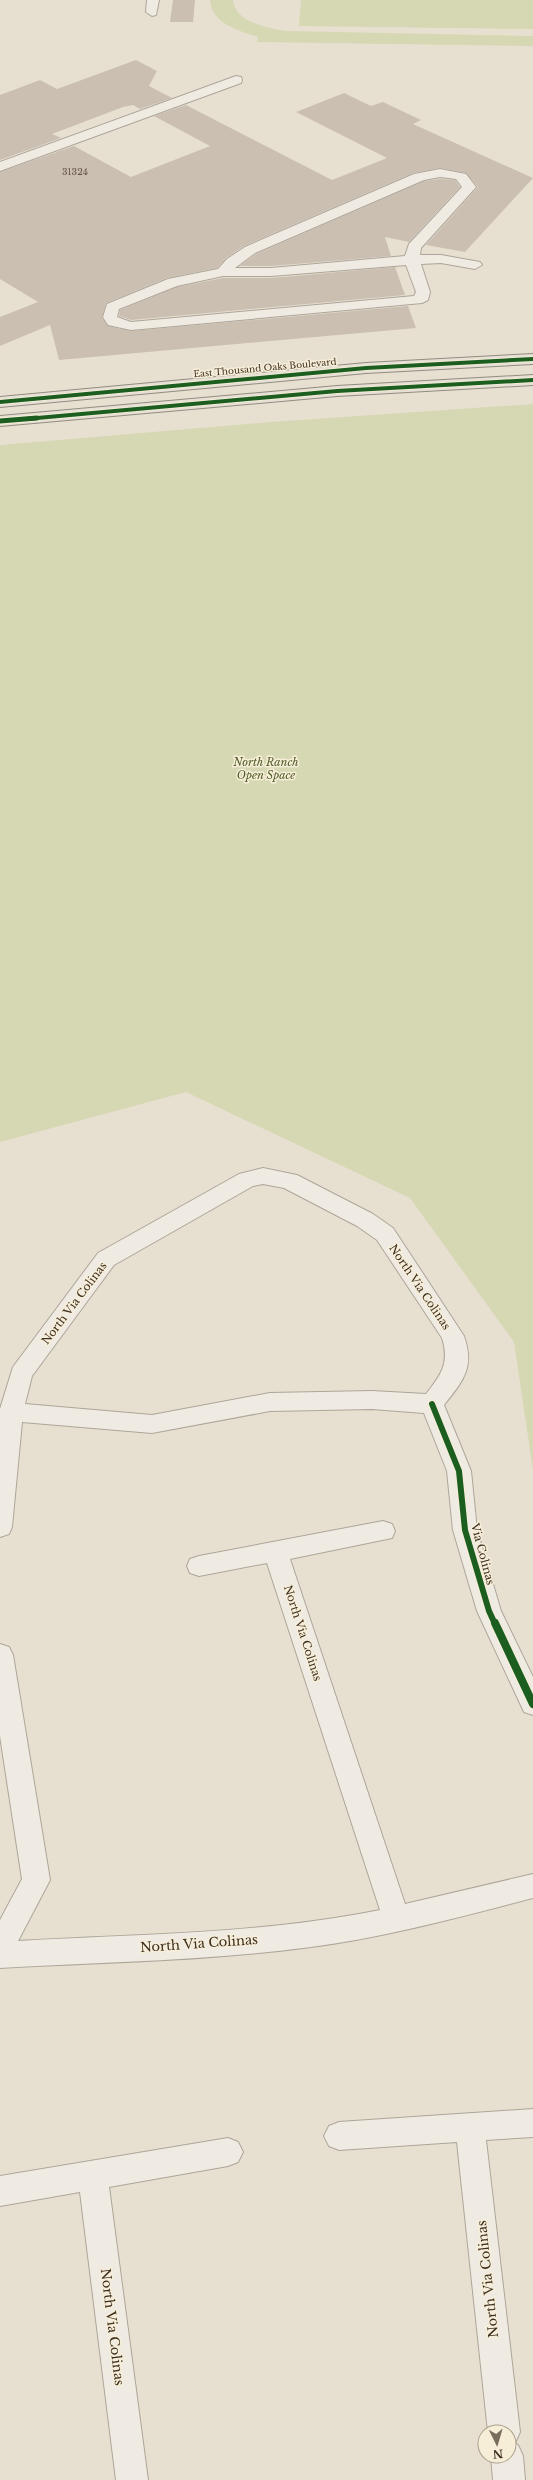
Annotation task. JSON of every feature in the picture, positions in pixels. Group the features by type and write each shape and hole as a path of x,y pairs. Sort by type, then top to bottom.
{"main road":[{"path":"337,391 370,380 519,370 525,367 529,359"},
{"name":"East Thousand Oaks Boulevard","path":"0,402 366,368 529,359"},
{"path":"0,421 337,391 533,380"}],"street":[{"path":"0,167 236,80"},
{"path":"223,272 232,262 250,250 419,177 446,173 460,176 468,183 469,187 418,240 412,254 412,260 424,292 423,297 409,301 131,326 114,322 110,317 112,308 121,302 173,282 223,272 271,272 412,260 441,260 475,266"},
{"name":"North Via Colinas","path":"0,1527 11,1412 21,1373 106,1259 247,1180 262,1176 289,1181 365,1220 385,1234 453,1336 459,1352 458,1368 432,1404"},
{"path":"11,1412 152,1424 270,1402 372,1400 432,1404"},
{"name":"Via Colinas","path":"432,1404 459,1471 465,1530 489,1611 533,1704"},
{"path":"199,1566 383,1531"},
{"name":"North Via Colinas","path":"276,1552 397,1920"},
{"path":"0,1655 36,1880 0,1947"},
{"name":"North Via Colinas","path":"0,1955 228,1942 311,1934 397,1920 533,1886"},
{"path":"339,2136 470,2126 533,2123"},
{"name":"North Via Colinas","path":"470,2126 503,2424"},
{"path":"0,2191 228,2152"},
{"name":"North Via Colinas","path":"94,2175 132,2480"},
{"path":"508,2464 509,2480"}],"green space":[{"path":"210,0 233,0 235,8 239,14 246,19 261,26 285,31 533,36 533,46 257,42 258,37 227,25 215,15"},
{"path":"301,0 533,0 533,29 299,26"},
{"name":"North Ranch Open Space","path":"533,404 533,1470 514,1342 410,1198 186,1092 0,1142 0,445 271,422"}],"building":[{"path":"173,0 195,0 193,22 170,22"},
{"path":"136,60 157,71 149,86 172,98 140,109 133,105 123,107 52,134 61,138 0,160 0,95 40,80 57,89"},
{"path":"344,93 371,106 383,102 421,120 413,124 533,178 465,252 426,245 478,187 466,173 440,168 413,173 244,246 226,258 217,268 167,278 106,303 102,318 108,326 131,331 408,306 416,328 59,360 50,325 0,346 0,317 38,302 0,279 0,172 74,146 131,177 210,146 154,116 186,105 332,180 387,158 296,112"},
{"path":"440,179 455,180 460,187 409,242 385,237 391,256 271,266 240,266 256,254 424,181"},
{"path":"395,267 405,295 131,320 119,316 120,310 177,287 223,278 271,278"}],"cycle path":[{"path":"0,402 366,368 533,359"},
{"path":"0,421 337,391 533,380"},
{"path":"432,1404 459,1471 465,1530 489,1611 533,1704"}]}
